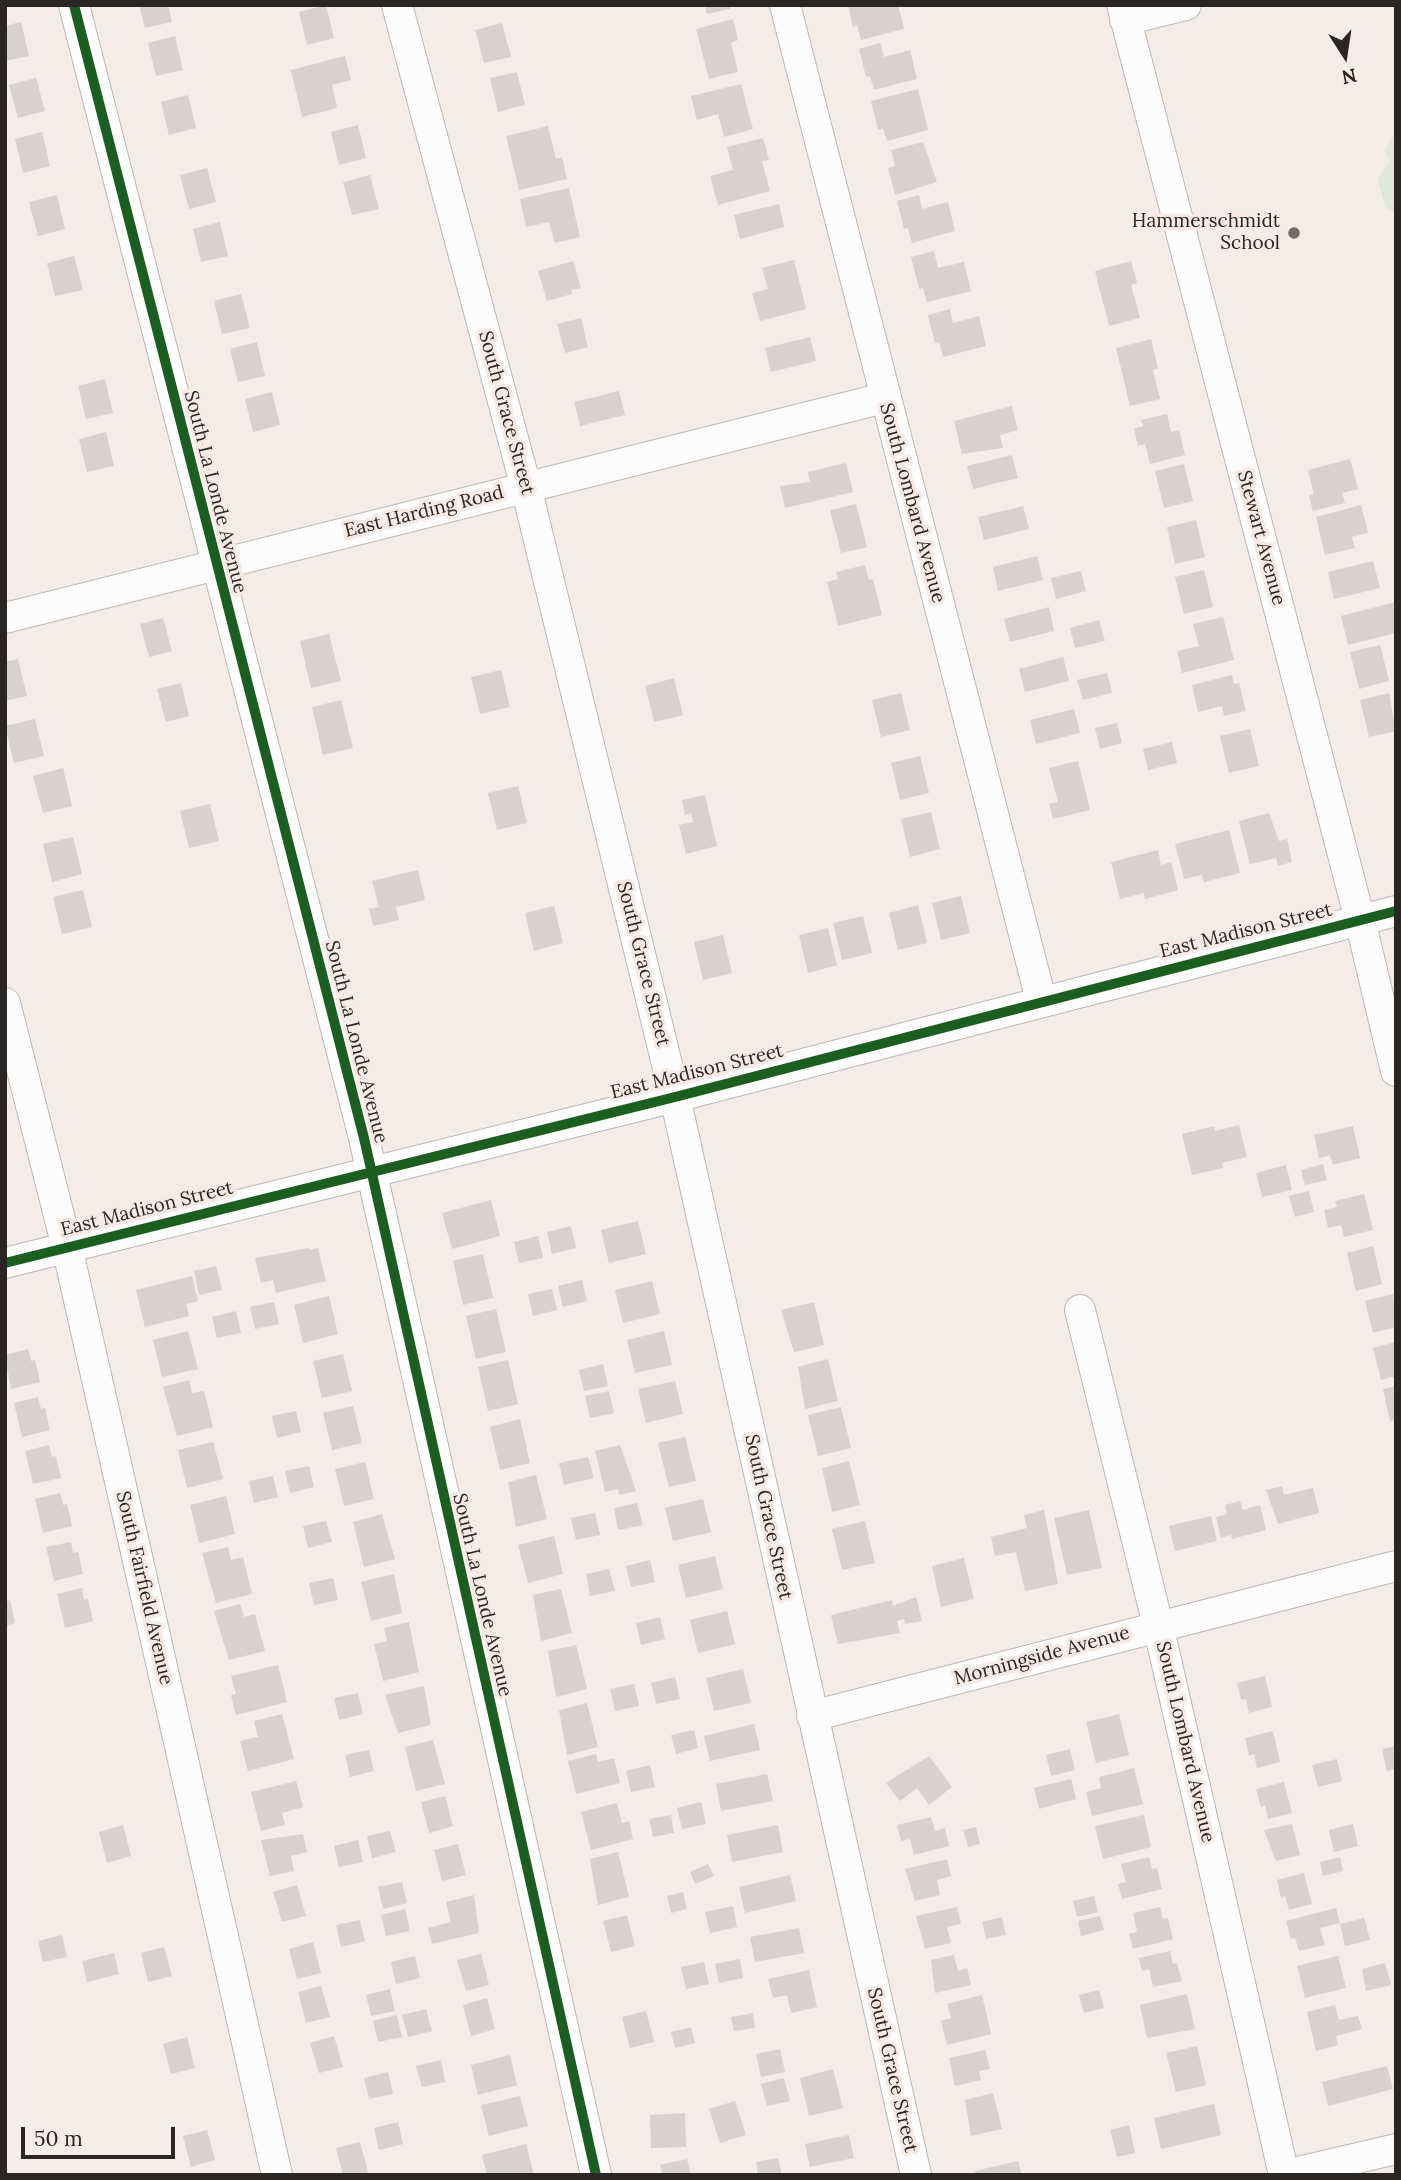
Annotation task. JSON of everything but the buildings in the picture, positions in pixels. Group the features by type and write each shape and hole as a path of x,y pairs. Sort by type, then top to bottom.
{"street":[{"name":"South La Londe Avenue","path":"74,5 215,565 364,1138 369,1171 596,2175"},
{"name":"South Grace Street","path":"397,5 526,487 675,1097 916,2175"},
{"name":"South Lombard Avenue","path":"785,5 1041,1000"},
{"path":"1124,13 1186,5"},
{"name":"Stewart Avenue","path":"1124,13 1360,920 1396,1072"},
{"name":"East Harding Road","path":"5,618 884,398"},
{"name":"East Madison Street","path":"5,1263 675,1097 1041,1000 1396,911"},
{"name":"South Fairfield Avenue","path":"5,1003 67,1247 277,2175"},
{"name":"South Lombard Avenue","path":"1080,1310 1158,1625 1285,2175"},
{"name":"Morningside Avenue","path":"812,1716 1396,1566"},
{"path":"1285,2175 1396,2149"}],"shaded area":[{"path":"1396,132 1396,214 1385,207 1378,179 1389,162 1385,149"}],"cycle path":[{"path":"74,5 364,1138 596,2175"},
{"path":"5,1263 675,1097 1396,911"}],"place":[{"name":"Hammerschmidt School","path":"1294,233"}]}
